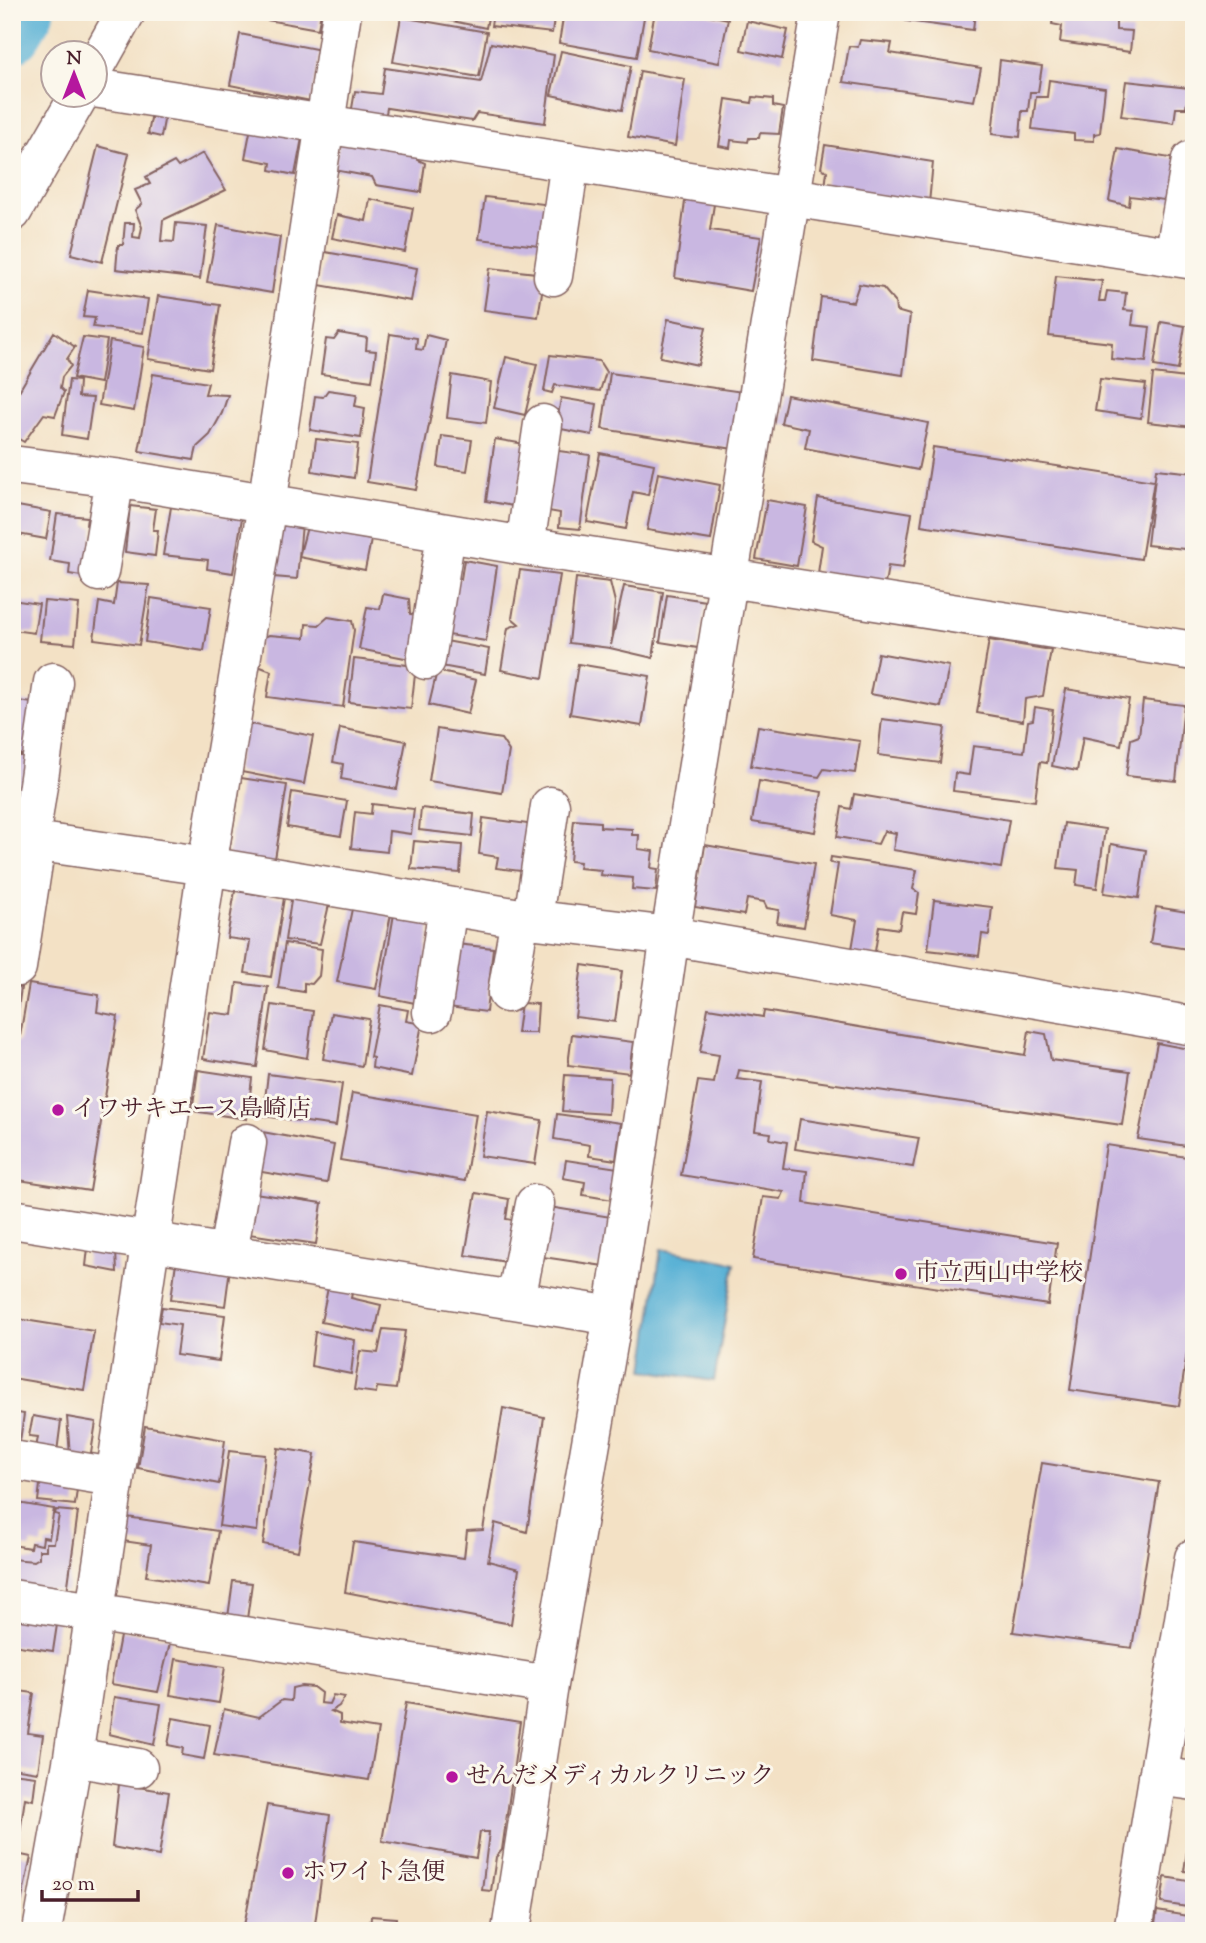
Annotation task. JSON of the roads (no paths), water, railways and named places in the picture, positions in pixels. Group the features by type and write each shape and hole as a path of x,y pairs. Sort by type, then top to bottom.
{"street":[{"path":"108,43 125,12"},
{"path":"42,1931 73,1757 149,1241 267,505 342,12"},
{"path":"511,1931 549,1685 613,1316 670,936 821,12"},
{"path":"108,90 1184,258 1191,160"},
{"path":"12,212 72,108"},
{"path":"553,276 570,162"},
{"path":"525,546 543,424"},
{"path":"12,465 115,478 446,534 1194,651"},
{"path":"99,572 115,478"},
{"path":"426,660 446,534"},
{"path":"23,840 32,826 53,682"},
{"path":"507,993 550,806"},
{"path":"23,840 207,866 526,918 670,936 1194,1026"},
{"path":"17,967 34,857 23,840"},
{"path":"432,1012 448,906"},
{"path":"228,1253 247,1143"},
{"path":"516,1299 535,1204"},
{"path":"12,1219 613,1316"},
{"path":"12,1460 114,1477"},
{"path":"1133,1931 1176,1779 1194,1558"},
{"path":"12,1599 549,1685"},
{"path":"73,1757 138,1768"}],"water":[{"path":"661,1249 735,1263 714,1381 644,1370"}],"waterway":[{"path":"12,34 25,12"}],"place":[{"name":"イワサキエース島崎店","path":"58,1110"},
{"name":"市立西山中学校","path":"901,1274"},
{"name":"せんだメディカルクリニック","path":"452,1777"},
{"name":"ホワイト急便","path":"288,1873"}]}
